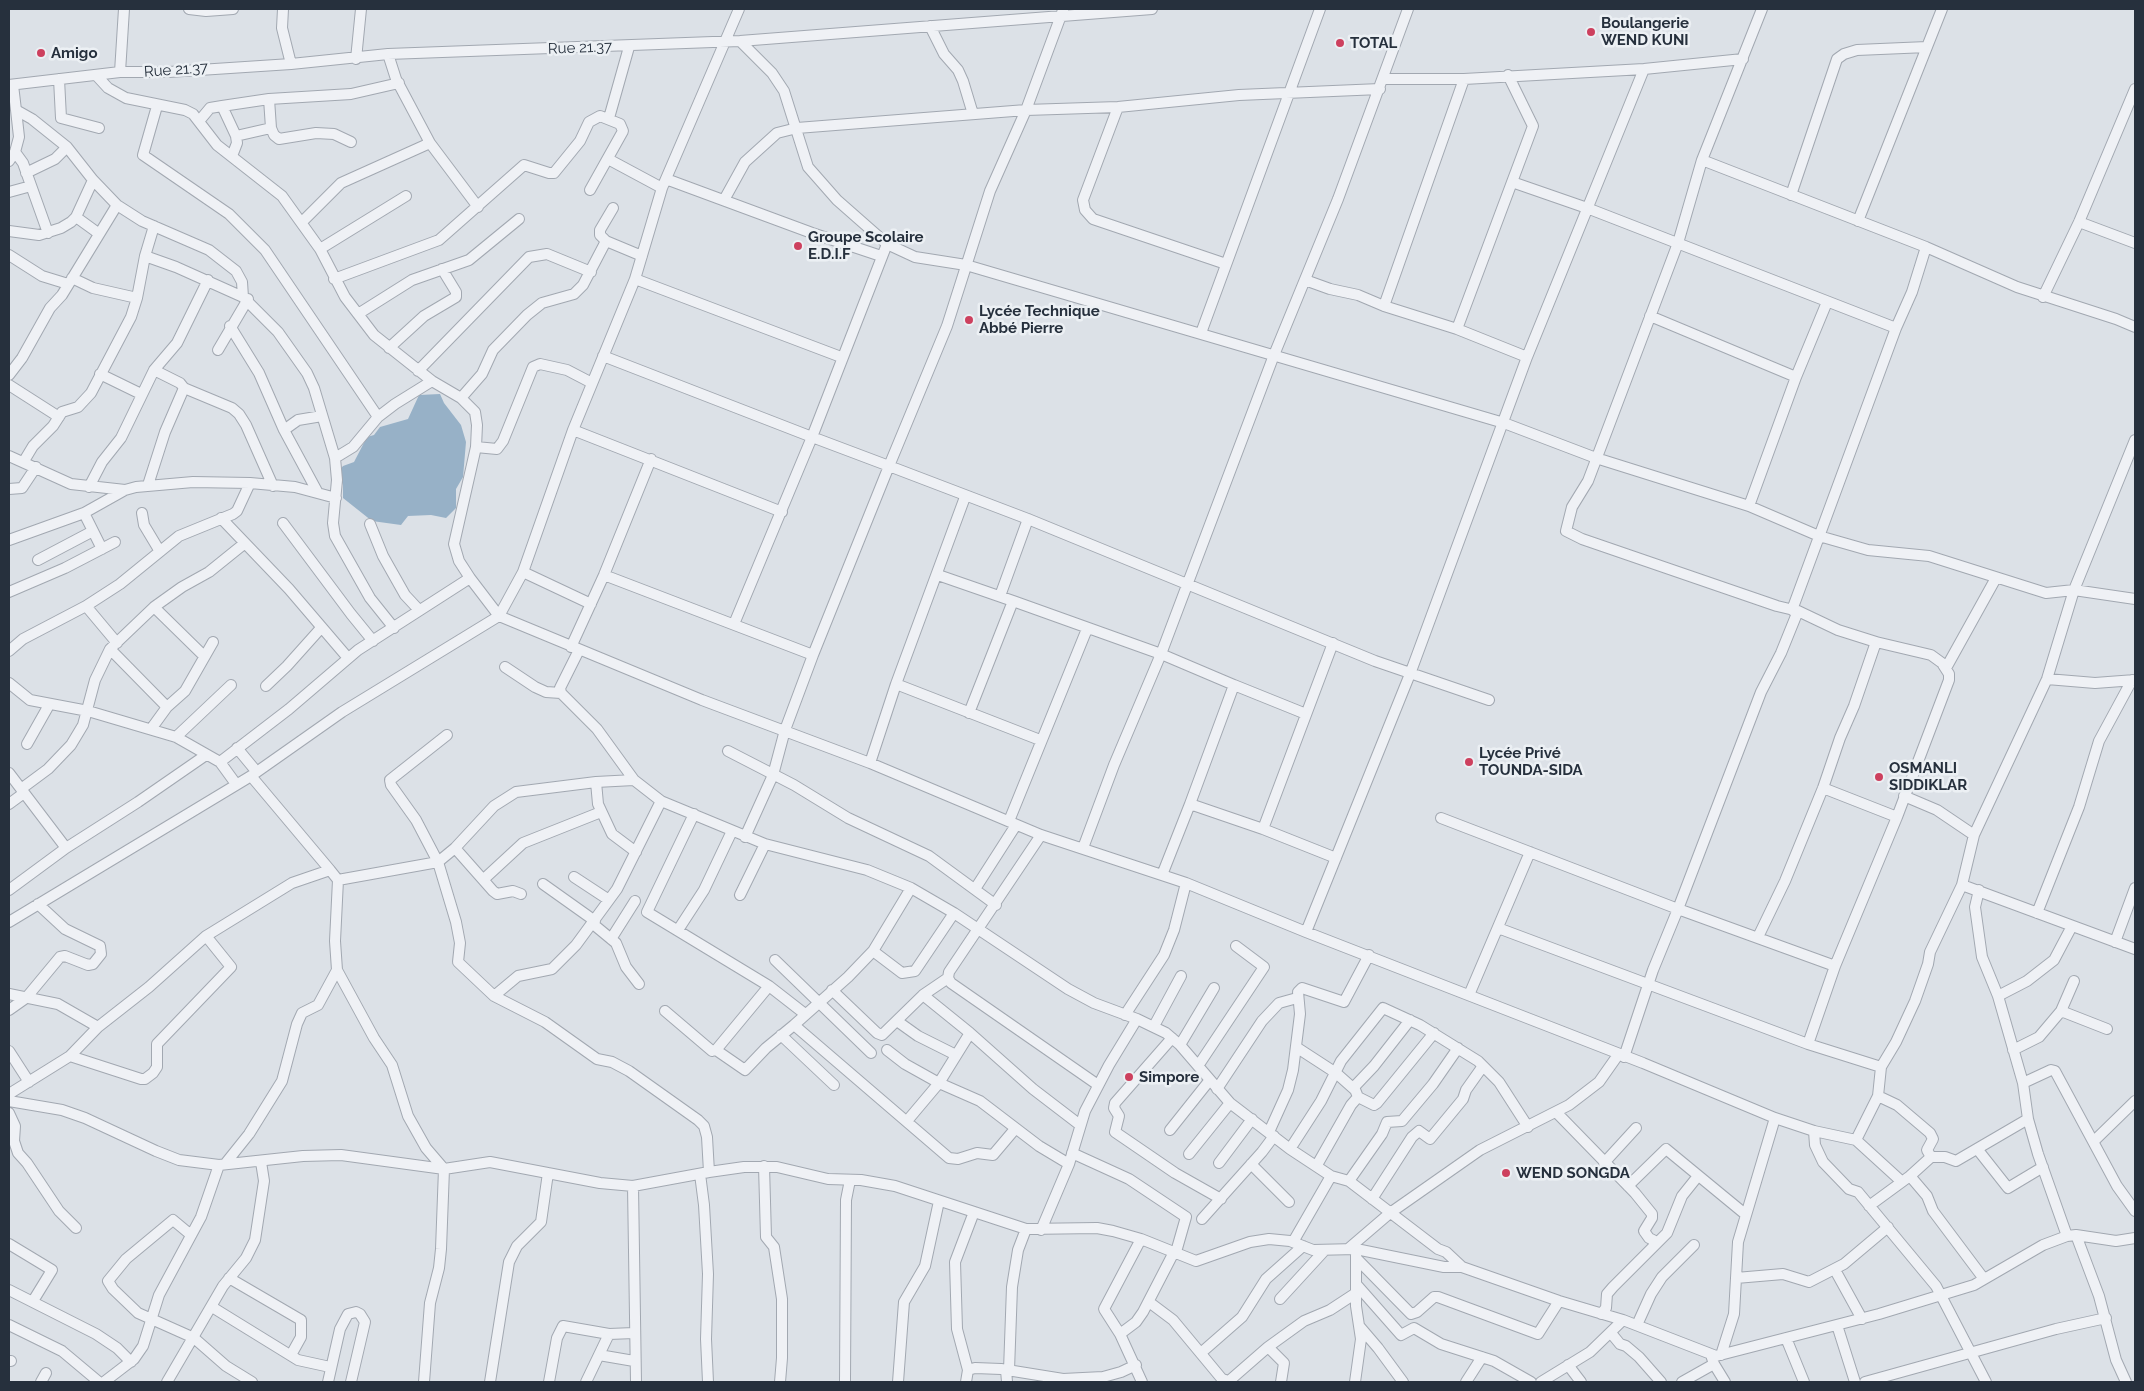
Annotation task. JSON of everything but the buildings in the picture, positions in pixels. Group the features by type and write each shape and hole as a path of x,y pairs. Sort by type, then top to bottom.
{"street":[{"path":"120,72 124,9"},
{"path":"189,9 206,11 233,9"},
{"path":"283,9 282,28 291,64"},
{"path":"356,59 361,9"},
{"path":"9,922 254,774 342,712 499,616 522,572 573,430 635,279 664,183 739,9"},
{"name":"Rue 21.37","path":"11,85 120,72 169,72 291,64 356,59 388,54 628,47 725,42 930,26 1063,12 1152,9"},
{"path":"1201,332 1320,9"},
{"path":"1083,848 1114,765 1161,654 1186,583 1274,355 1382,84 1408,9"},
{"path":"1762,9 1702,160 1678,243 1588,481 1572,507 1566,531 1582,539 1795,610 1827,626 1876,642 1931,655 1946,668 1949,680 1897,816 1835,966 1808,1044"},
{"path":"1858,221 1942,9"},
{"path":"745,837 773,775 785,730 813,655 946,326 990,191 1026,110 1063,12"},
{"path":"930,26 942,49 963,81 973,114"},
{"path":"740,41 772,73 784,91 797,128 799,146 808,168 838,200 886,244 915,257 966,265 1201,332 1504,423 1596,458 1750,506 1819,536 1868,550 1929,556 2046,593 2074,590 2135,599"},
{"path":"610,118 628,47"},
{"path":"1791,195 1837,59 1844,54 1856,50 1926,48"},
{"path":"388,54 399,83 430,142 478,207"},
{"path":"724,200 745,162 777,133 797,128 1026,110 1118,107 1238,95 1289,93 1508,75 1644,69 1743,59"},
{"path":"1306,932 1410,674 1528,357 1644,69"},
{"path":"96,75 116,94 157,106 184,110 200,120 217,145 270,185 302,222 320,249 345,297 374,335 432,381 462,398 475,412 477,425 476,447 454,538 459,561 499,616 702,700 870,763 1041,835 1186,883 1775,1118 1814,1131 1856,1140 1927,1196 1933,1211 1984,1279"},
{"path":"1457,329 1533,126 1508,75"},
{"path":"1384,306 1464,79"},
{"path":"60,80 61,118 99,128"},
{"path":"200,120 210,108 269,99 351,94 399,83"},
{"path":"9,162 19,137 11,85"},
{"path":"2043,297 2079,222 2135,89"},
{"path":"269,99 271,128 274,136 280,140 316,134 334,134 350,142"},
{"path":"157,106 143,156 229,214 265,250 378,418"},
{"path":"222,106 238,143 232,156"},
{"path":"1118,107 1083,200 1085,210 1093,219 1226,264"},
{"path":"16,110 32,119 67,147 93,180 117,205 154,226 195,242 226,261 239,276 245,298 218,350"},
{"path":"334,278 439,240 524,165 549,173 558,170 580,141 589,122 600,116 610,118 620,124 623,131 590,190"},
{"path":"236,136 271,128"},
{"path":"302,222 341,183 430,142"},
{"path":"14,147 26,173 48,233"},
{"path":"26,173 56,159 67,147"},
{"path":"608,159 664,183 724,200 812,234 881,256"},
{"path":"1702,160 1926,247 2043,297 2116,319 2135,327"},
{"path":"9,231 29,235 48,233 61,228 76,218 93,180"},
{"path":"1512,182 1587,208 1896,328"},
{"path":"9,192 31,186"},
{"path":"320,249 406,196"},
{"path":"9,375 27,350 50,308 70,281 117,205"},
{"path":"613,208 600,230 600,234 606,241 642,256"},
{"path":"76,218 98,233"},
{"path":"358,314 412,280 469,260 519,218"},
{"path":"2079,222 2135,243"},
{"path":"24,462 33,446 65,410 73,410 83,403 123,334 137,298 145,256 154,226"},
{"path":"462,398 480,378 493,350 527,315 542,303 574,294 583,285 606,241"},
{"path":"734,624 812,437 841,357 886,244"},
{"path":"1355,1382 1361,1339 1353,1252 1390,1213 1480,1150 1556,1112 1599,1082 1621,1056 1761,692 1781,653 1819,536 1896,328 1912,292 1926,247"},
{"path":"418,370 529,257 547,254 591,272"},
{"path":"9,255 42,276 137,298"},
{"path":"145,256 208,280 245,298 278,332 307,373 335,458 336,498 333,523 335,536 370,598 394,628"},
{"path":"389,348 424,316 456,297 456,292 442,269"},
{"path":"635,279 841,357"},
{"path":"90,487 102,462 121,438 154,370 176,343 208,280"},
{"path":"1305,280 1330,289 1358,295 1384,306 1457,329 1528,357"},
{"path":"1750,506 1796,377 1827,302"},
{"path":"1650,316 1796,377"},
{"path":"230,326 259,373 284,430 318,493"},
{"path":"603,356 965,497 1028,519 1410,674 1489,700"},
{"path":"476,447 497,449 503,441 533,367 540,364 559,368 592,383"},
{"path":"154,370 180,383 184,388 232,408 239,414 246,424 273,486"},
{"path":"100,374 141,394"},
{"path":"335,458 353,447 378,418 395,404 432,381"},
{"path":"9,385 59,417"},
{"path":"148,484 165,432 184,388"},
{"path":"284,430 298,420 322,416"},
{"path":"573,430 782,512"},
{"path":"1856,1140 1878,1096 1881,1067 1896,1042 1915,1001 1928,964 1930,952 1962,885 1974,835 2047,679 2074,590 2135,440"},
{"path":"9,456 71,484 125,490"},
{"path":"560,693 560,688 590,604 604,575 651,460"},
{"path":"9,489 22,488 36,468"},
{"path":"9,651 23,639 86,606 120,584 179,536 238,511 250,483"},
{"path":"9,540 84,513 125,490 148,484 250,483 295,487 336,498"},
{"path":"870,763 896,684 938,575 965,497"},
{"path":"84,513 102,549"},
{"path":"142,514 144,525 160,550"},
{"path":"222,518 289,589 348,658"},
{"path":"1000,596 1028,519"},
{"path":"283,523 350,614 373,641"},
{"path":"370,524 383,556 405,595 420,610"},
{"path":"38,560 93,531"},
{"path":"9,592 66,568 115,542"},
{"path":"9,804 67,750 88,711 96,680 114,646 154,607 182,587 209,572 245,543"},
{"path":"522,572 590,604"},
{"path":"604,575 813,655"},
{"path":"938,575 1161,654 1306,714"},
{"path":"220,762 289,709 348,658 470,578"},
{"path":"1946,668 1996,578"},
{"path":"968,713 1013,601"},
{"path":"86,606 114,646 167,706"},
{"path":"154,607 204,656"},
{"path":"266,686 322,628"},
{"path":"975,889 1012,823 1040,740 1086,629"},
{"path":"151,729 167,706 185,691 213,642"},
{"path":"1758,937 1785,881 1824,788 1840,738 1854,706 1876,642"},
{"path":"1263,829 1333,643"},
{"path":"505,667 540,690 560,693 597,729 634,780 660,800 745,837 765,844 867,870 911,888 954,912 1068,988 1094,1003 1154,1026 1180,1045 1209,1081 1230,1103 1290,1149 1331,1176 1348,1181 1446,1252 1462,1267"},
{"path":"2047,679 2095,683 2134,680"},
{"path":"2037,913 2079,807 2099,741 2134,680"},
{"path":"9,683 30,700 88,711 176,737 220,762 236,784"},
{"path":"896,684 1040,740"},
{"path":"176,737 231,685"},
{"path":"1162,875 1234,685"},
{"path":"27,744 49,705"},
{"path":"447,735 390,780 394,790 416,820 438,862 456,922 460,943 458,962 494,996 546,1022 597,1059 612,1062 629,1072 687,1111 704,1126 704,1205 708,1274 706,1339 708,1382"},
{"path":"237,748 254,774 338,880 335,941 337,970 374,1038 392,1065 408,1116 426,1148 444,1169 441,1249 439,1268 430,1302 424,1382"},
{"path":"728,751 848,818 928,856 996,905"},
{"path":"9,890 66,848 138,802 206,755"},
{"path":"9,773 66,848"},
{"path":"338,880 438,862 455,848 494,806 508,795 516,792 596,782 634,780"},
{"path":"596,782 601,812 612,834 636,852"},
{"path":"1824,788 1897,816"},
{"path":"1904,796 1937,810 1974,835"},
{"path":"494,996 518,976 552,969 594,922 609,900 636,852 660,800"},
{"path":"1190,804 1263,829 1336,858"},
{"path":"484,879 523,843 601,812"},
{"path":"694,814 647,912 769,986 805,1014"},
{"path":"1441,818 1678,909 1835,966"},
{"path":"678,930 704,890 732,831"},
{"path":"1041,835 996,905 949,972 948,978 951,983 1098,1085"},
{"path":"740,895 765,844"},
{"path":"455,848 497,894 513,891 521,894"},
{"path":"1469,995 1530,852"},
{"path":"9,1094 70,1056 98,1027 150,987 206,936 282,888 330,870"},
{"path":"574,877 609,900"},
{"path":"1125,1015 1164,955 1174,930 1186,883"},
{"path":"542,884 594,922 611,939 620,950 626,967 639,984"},
{"path":"1962,885 2135,949"},
{"path":"665,1011 708,1049 716,1050 745,1070 873,951 895,918 911,888"},
{"path":"2115,942 2135,888"},
{"path":"1979,890 1974,907 1982,957 1998,996 2023,1084 2028,1119 2042,1167 2106,1318 2116,1360 2126,1382"},
{"path":"611,939 636,900"},
{"path":"9,1010 26,998 60,957 93,964 102,950 100,946 65,929 38,904"},
{"path":"873,951 902,973 915,971 954,912"},
{"path":"1998,996 2027,981 2051,964 2072,926"},
{"path":"1498,928 1808,1044 1881,1067"},
{"path":"70,1056 141,1079 145,1079 153,1073 157,1066 157,1044 231,967 206,936"},
{"path":"1198,1066 1264,967 1236,946"},
{"path":"1202,1219 1251,1164 1271,1134 1294,1070 1300,1014 1297,998 1298,992 1302,988 1324,993 1344,1002 1369,955"},
{"path":"775,960 871,1053"},
{"path":"104,1382 131,1362 143,1346 160,1295 201,1217 222,1165 249,1134 282,1082 297,1024 302,1014 318,1005 337,970"},
{"path":"1154,1026 1181,976"},
{"path":"832,990 879,1035 897,1021 923,995 948,978"},
{"path":"2013,1050 2039,1037 2061,1011 2074,981"},
{"path":"716,1050 769,986"},
{"path":"1180,1045 1214,988"},
{"path":"9,994 58,1004 98,1027"},
{"path":"923,995 1033,1089 1080,1125"},
{"path":"1217,1089 1262,1021 1278,1003 1297,998"},
{"path":"1290,1149 1336,1073 1341,1061 1382,1008 1434,1033 1483,1066 1499,1082 1528,1127"},
{"path":"2061,1011 2107,1029"},
{"path":"1040,1230 1069,1164 1080,1125 1098,1085 1137,1019"},
{"path":"1317,1165 1356,1093 1410,1020"},
{"path":"897,1021 918,1036 956,1055"},
{"path":"794,1025 954,1160 977,1153 997,1153 1015,1129"},
{"path":"1296,1047 1336,1073 1356,1093 1374,1105 1434,1033"},
{"path":"907,1121 940,1083 970,1034"},
{"path":"781,1035 834,1085"},
{"path":"1172,1038 1113,1106 1118,1118 1114,1132 1175,1173 1220,1199"},
{"path":"1348,1181 1382,1134 1387,1122 1402,1121 1433,1084 1458,1048"},
{"path":"886,1050 905,1064 940,1083 980,1101 1015,1129 1069,1164"},
{"path":"9,1051 29,1082"},
{"path":"1372,1199 1412,1137 1419,1131 1430,1139 1463,1099 1466,1090 1483,1066"},
{"path":"2023,1084 2051,1070 2055,1071 2117,1186 2135,1211"},
{"path":"1170,1130 1209,1081"},
{"path":"1878,1096 1897,1105 1930,1133 1933,1139 1927,1150 1931,1157"},
{"path":"9,1101 53,1108 86,1118 156,1152 179,1160 222,1165 303,1156 341,1155 444,1169 490,1162 634,1186 705,1173 764,1166 799,1171 828,1179 880,1183 1026,1229 1096,1228 1141,1239 1200,1261 1250,1242 1269,1239 1324,1251 1353,1252 1444,1267 1462,1267 1559,1301 1637,1325 1715,1358 1725,1382"},
{"path":"2094,1141 2135,1101"},
{"path":"1189,1154 1230,1103"},
{"path":"1556,1112 1628,1186 1652,1214 1652,1218 1644,1231 1649,1238 1657,1242"},
{"path":"9,1113 15,1126 14,1141 18,1153 27,1163 58,1210 76,1228"},
{"path":"1715,1358 1734,1314 1738,1242 1775,1118"},
{"path":"1219,1163 1252,1119"},
{"path":"1869,1206 1931,1157 1945,1157 1956,1161 1978,1150 2028,1119"},
{"path":"1604,1163 1636,1128"},
{"path":"1814,1131 1815,1145 1823,1162 1849,1189 1858,1192 1942,1296 1986,1382"},
{"path":"1628,1186 1666,1149 1745,1214"},
{"path":"1978,1150 2008,1188 2042,1167"},
{"path":"1072,1153 1129,1179 1186,1217 1175,1252 1149,1302 1136,1322 1120,1334"},
{"path":"167,1382 223,1286 246,1258 255,1240 264,1181 261,1162"},
{"path":"1251,1164 1289,1202"},
{"path":"764,1166 766,1237 774,1248 782,1300 780,1382"},
{"path":"490,1382 509,1262 517,1246 541,1222 548,1173"},
{"path":"1202,1352 1242,1317 1266,1279 1298,1244 1331,1176"},
{"path":"1601,1314 1606,1308 1607,1294 1667,1233 1682,1196 1698,1176"},
{"path":"845,1382 846,1200 850,1180"},
{"path":"634,1186 634,1360 636,1382"},
{"path":"898,1382 904,1302 925,1266 939,1201"},
{"path":"966,1382 968,1370 957,1329 957,1273 954,1262 974,1212"},
{"path":"191,1235 173,1220 126,1260 108,1281 129,1306 152,1320 194,1338 226,1366 252,1382"},
{"path":"1736,1278 1783,1274 1809,1282 1834,1270 1888,1227"},
{"path":"1007,1382 1012,1286 1018,1250 1026,1229"},
{"path":"1682,1382 1715,1358 1942,1296 1984,1279 2043,1245 2071,1235 2116,1241 2135,1238"},
{"path":"1141,1239 1104,1309 1120,1334 1136,1365 1142,1382"},
{"path":"9,1244 52,1270 33,1301"},
{"path":"1637,1325 1651,1294 1662,1277 1694,1244"},
{"path":"1280,1299 1324,1251"},
{"path":"1353,1252 1411,1314 1417,1312 1434,1297 1438,1297 1538,1334 1559,1301"},
{"path":"1834,1270 1862,1319"},
{"path":"229,1278 301,1320 301,1337 291,1355"},
{"path":"1149,1302 1174,1320 1202,1352 1222,1379 1229,1381 1268,1347 1304,1321 1330,1310 1356,1289"},
{"path":"1356,1289 1402,1335 1414,1328 1441,1344 1482,1357 1531,1382"},
{"path":"9,1290 108,1341 131,1362"},
{"path":"212,1307 298,1360 330,1367"},
{"path":"328,1382 330,1367 344,1320 352,1312 360,1314 365,1322 351,1382"},
{"path":"1865,1382 2056,1329 2106,1318"},
{"path":"1542,1382 1590,1352 1611,1334 1623,1320"},
{"path":"9,1326 62,1351 99,1382"},
{"path":"549,1382 557,1338 563,1326 609,1334 634,1333"},
{"path":"1837,1326 1854,1382"},
{"path":"1360,1327 1403,1382"},
{"path":"586,1382 609,1334"},
{"path":"1611,1334 1620,1344 1626,1346 1639,1358 1661,1382"},
{"path":"1786,1338 1804,1382"},
{"path":"1268,1347 1284,1363 1281,1382"},
{"path":"599,1355 634,1360"},
{"path":"1466,1382 1482,1357"},
{"path":"968,1370 984,1368 1008,1370 1063,1381 1103,1377 1136,1365"},
{"path":"1568,1365 1581,1382"},
{"path":"41,1382 46,1372"}],"water":[{"path":"440,394 444,403 461,425 466,442 463,477 456,489 456,508 446,518 431,515 408,516 401,525 372,521 343,498 343,485 338,472 343,466 354,462 367,437 374,435 380,427 408,419 419,395"}],"place":[{"name":"Boulangerie WEND KUNI","path":"1591,32"},
{"name":"TOTAL","path":"1340,43"},
{"name":"Amigo","path":"41,53"},
{"name":"Groupe Scolaire E.D.I.F","path":"798,246"},
{"name":"Lycée Technique Abbé Pierre","path":"969,320"},
{"name":"Lycée Privé TOUNDA-SIDA","path":"1469,762"},
{"name":"OSMANLI SIDDIKLAR","path":"1879,777"},
{"name":"Simpore","path":"1129,1077"},
{"name":"WEND SONGDA","path":"1506,1173"}]}
